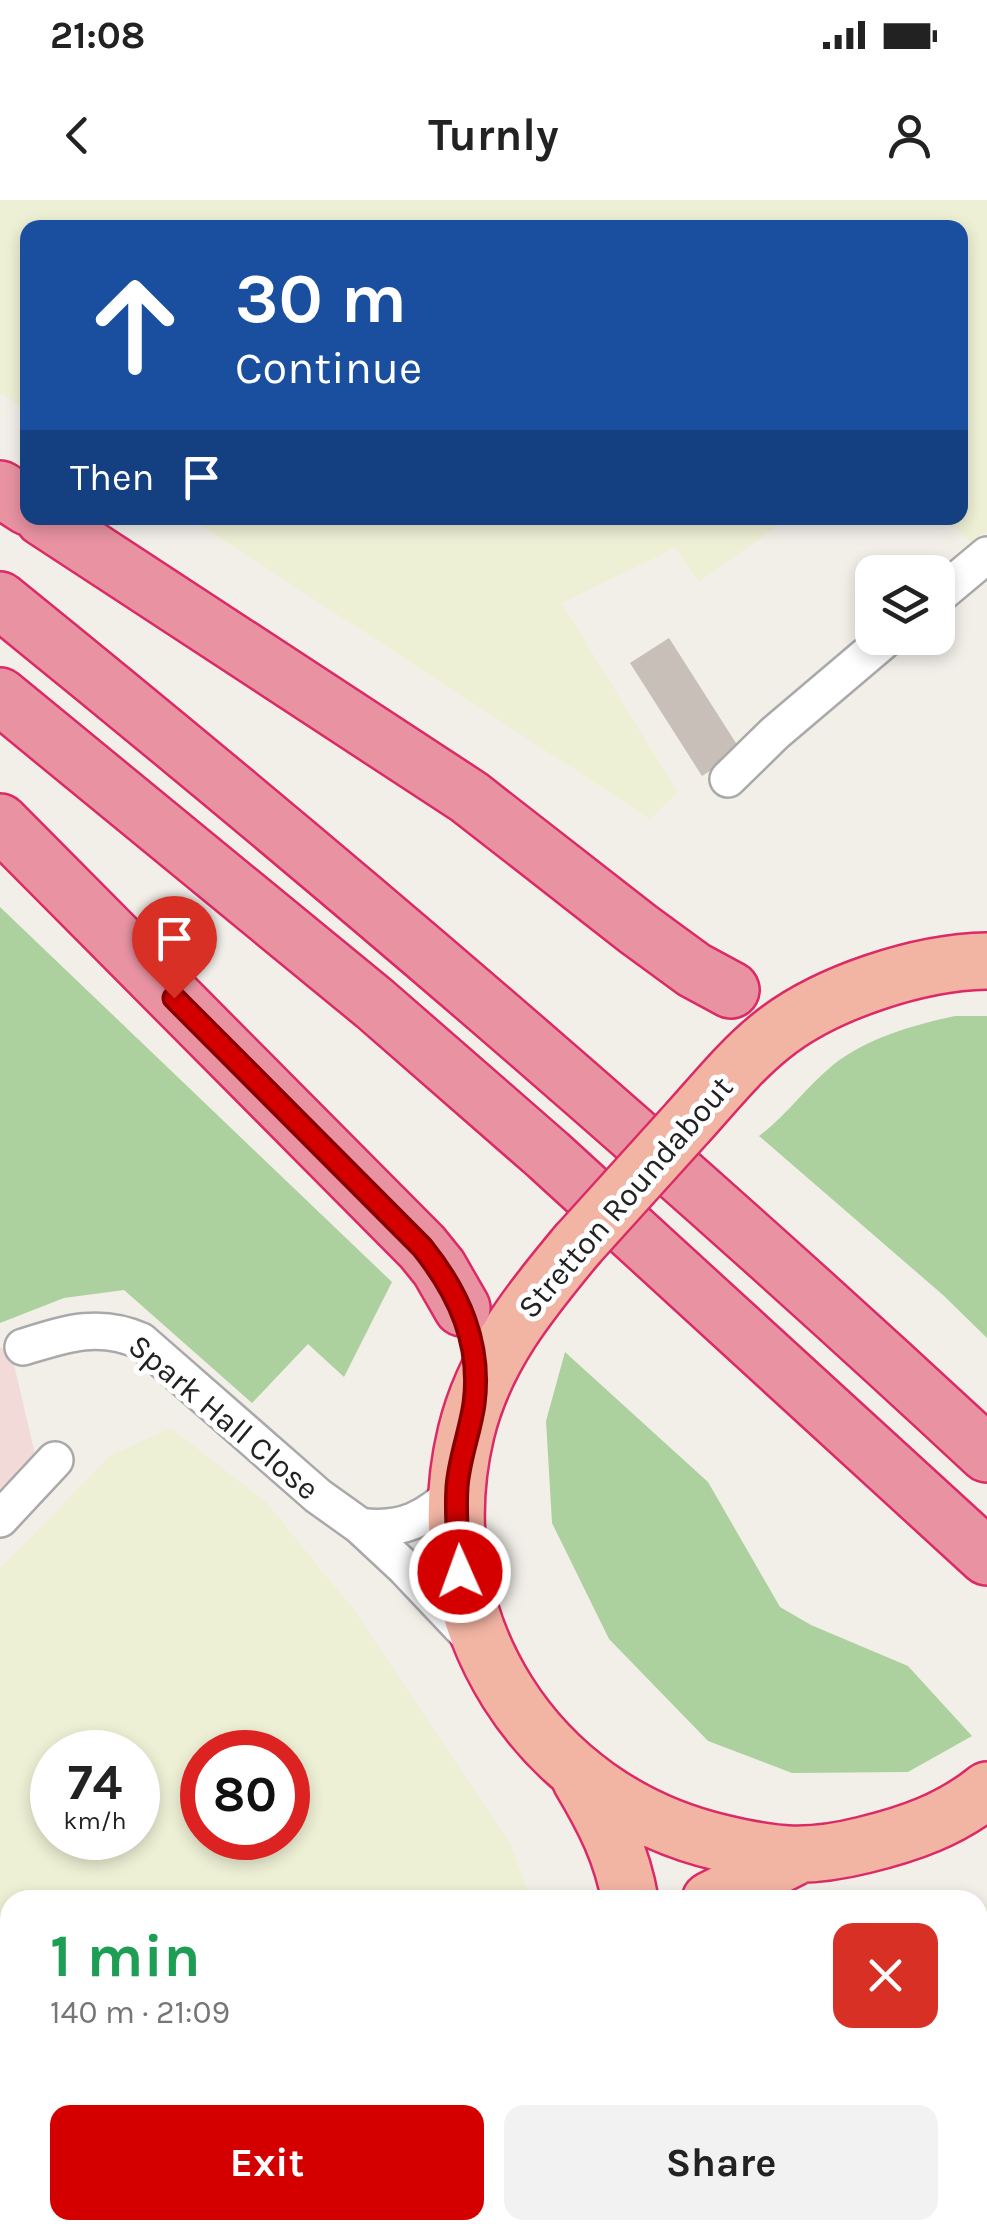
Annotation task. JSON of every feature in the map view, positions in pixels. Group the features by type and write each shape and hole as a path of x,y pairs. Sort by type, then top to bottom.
{"highway":[{"path":"53,525 469,797 694,970 731,990 770,1002 813,1008"},
{"path":"0,600 434,958 813,1293 987,1454"},
{"path":"0,696 375,1004 548,1155 987,1557"},
{"path":"0,822 422,1247 462,1308 473,1348 474,1406"},
{"name":"Stretton Roundabout","path":"987,961 905,975 813,1008 760,1045 576,1245 519,1315 494,1356 474,1406 457,1489 460,1572 472,1617 503,1688 526,1720 576,1772 636,1814 680,1833 796,1857 836,1852 964,1820 987,1790"},
{"path":"576,1772 607,1823 624,1864 628,1890"},
{"path":"730,1890 796,1857"}],"street":[{"path":"955,582 987,555"},
{"path":"728,779 775,732 868,655"},
{"name":"Spark Hall Close","path":"24,1347 87,1330 121,1332 141,1341 318,1496 360,1526 450,1612 488,1658"},
{"path":"0,1519 55,1460"},
{"path":"360,1526 391,1529 408,1525 440,1506 457,1489"}],"shaded area":[{"path":"0,1347 12,1356 35,1454 0,1490"}],"green space":[{"path":"0,200 987,200 987,531 971,542 952,525 968,525 968,220 20,220 20,406 0,393"},
{"path":"201,525 779,525 699,582 675,548 562,603 678,793 650,819"},
{"path":"0,907 392,1282 344,1377 308,1344 252,1403 124,1290 64,1298 0,1323"},
{"path":"955,1016 987,1016 987,1338 943,1295 759,1136 823,1074 860,1047"},
{"path":"565,1352 708,1482 780,1607 811,1625 908,1666 972,1736 908,1772 792,1773 708,1741 609,1639 552,1523 546,1421"},
{"path":"171,1428 266,1502 354,1610 510,1843 528,1890 0,1890 0,1568 111,1455"}],"building":[{"path":"669,638 741,751 702,776 630,663"}],"route":[{"path":"174,998 422,1247 462,1308 473,1348 475,1378 474,1406 457,1489 460,1572"}]}
